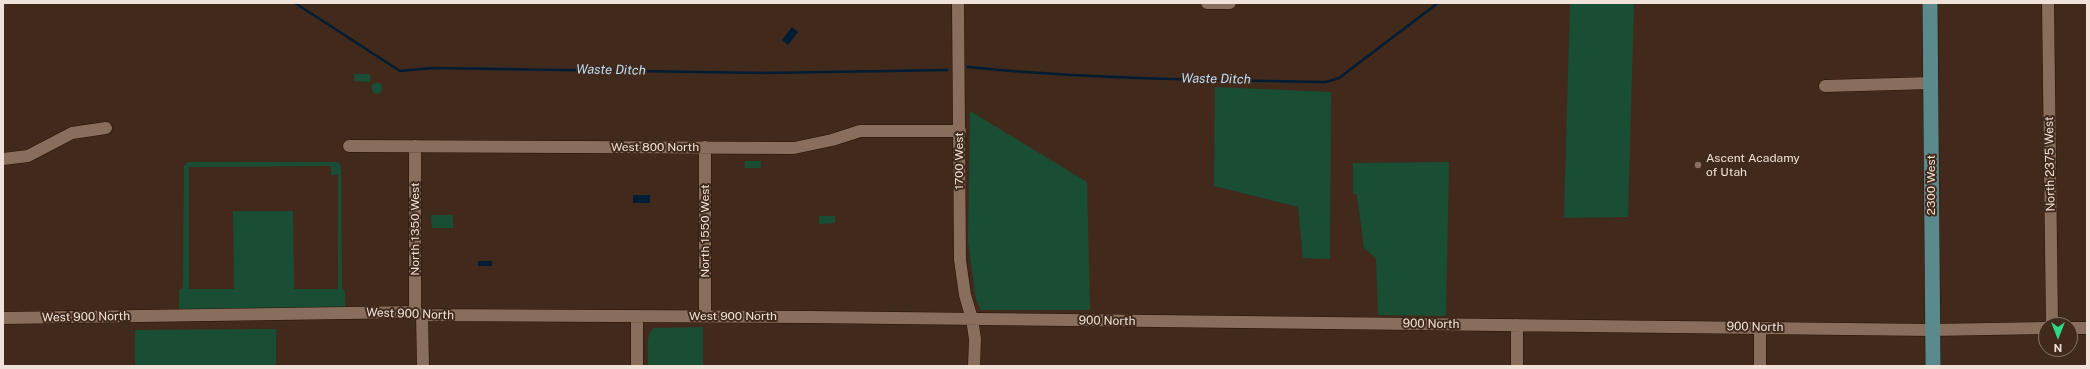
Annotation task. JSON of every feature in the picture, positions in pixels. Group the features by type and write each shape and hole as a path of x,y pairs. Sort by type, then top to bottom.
{"main road":[{"name":"2300 West","path":"1930,3 1933,366"}],"street":[{"name":"1700 West","path":"958,3 960,260 965,295 972,318 975,339 974,366"},
{"path":"1207,3 1230,3"},
{"name":"North 2375 West","path":"2048,3 2052,317"},
{"path":"1825,86 1931,83"},
{"path":"3,159 28,156 72,133 106,128"},
{"name":"West 800 North","path":"349,146 794,148 832,140 860,131 960,131"},
{"name":"North 1350 West","path":"415,146 419,313 423,366"},
{"name":"North 1550 West","path":"706,147 706,316"},
{"name":"West 900 North","path":"3,318 419,313 816,317"},
{"path":"637,366 638,316"},
{"name":"900 North","path":"816,317 1517,325 1749,326 1760,328 1932,330 2038,328"},
{"path":"1517,325 1517,366"},
{"path":"1760,328 1760,366"}],"green space":[{"path":"1570,3 1634,3 1628,217 1564,218"},
{"path":"354,74 370,74 370,82 354,81"},
{"path":"375,83 379,83 381,84 381,92 375,93 372,90 372,86"},
{"path":"1215,87 1331,92 1330,259 1303,258 1298,207 1214,186"},
{"path":"970,111 1087,182 1090,310 981,310 976,299 968,241"},
{"path":"745,161 761,161 761,168 745,168"},
{"path":"188,162 338,162 341,166 342,288 345,292 345,308 179,311 179,290 183,288 184,166","holes":["331,166 331,175 338,175 338,289 294,289 293,211 233,211 234,289 189,289 189,167"]},
{"path":"1449,162 1446,316 1378,315 1376,258 1364,248 1357,195 1353,193 1353,163"},
{"path":"431,215 453,215 453,228 432,228"},
{"path":"819,216 835,216 835,223 819,224"},
{"path":"703,327 703,366 648,366 648,340 651,331 654,328"},
{"path":"276,329 276,366 135,366 135,330"}],"water":[{"path":"792,27 798,32 788,45 782,40"},
{"path":"633,195 650,195 650,203 633,203"},
{"path":"478,261 492,261 492,266 478,266"}],"waterway":[{"name":"Waste Ditch","path":"295,3 400,71 433,68 766,73 947,70"},
{"name":"Waste Ditch","path":"968,67 1057,74 1191,80 1326,82 1339,78 1438,3"}],"place":[{"name":"Ascent Acadamy of Utah","path":"1698,165"}]}
